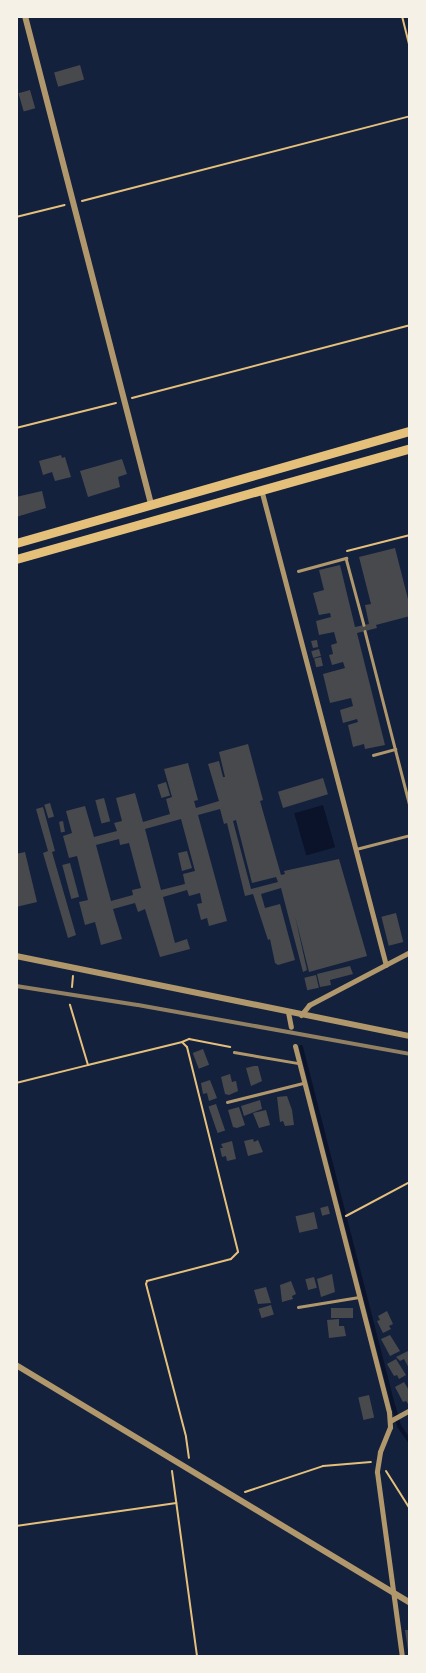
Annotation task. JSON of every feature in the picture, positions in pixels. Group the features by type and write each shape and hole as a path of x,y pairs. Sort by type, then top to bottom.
{"highway":[{"path":"16,543 410,431"},
{"path":"16,559 410,448"}],"street":[{"path":"25,16 126,400 151,504"},
{"path":"261,489 386,965"},
{"path":"301,1015 310,1005 410,952"},
{"path":"16,956 410,1036"},
{"path":"288,1012 291,1027"},
{"path":"295,1046 390,1420 378,1462 378,1488 402,1657"},
{"path":"16,1365 410,1603"},
{"path":"390,1420 410,1410"}],"lane":[{"path":"298,571 346,558 364,625"},
{"path":"365,630 410,806"},
{"path":"373,755 395,749"},
{"path":"354,849 410,835"},
{"path":"234,1052 298,1063"},
{"path":"227,1102 303,1083"},
{"path":"298,1307 360,1297"}],"path":[{"path":"402,16 410,47"},
{"path":"16,217 410,116"},
{"path":"16,428 410,326"},
{"path":"70,1005 88,1064"},
{"path":"16,1083 189,1039 227,1046 234,1052"},
{"path":"182,1042 187,1047 238,1252 231,1259 146,1284 186,1437 189,1461 187,1468"},
{"path":"340,1219 410,1182"},
{"path":"171,1458 197,1657"},
{"path":"232,1495 323,1466 359,1461 378,1462 383,1465 410,1509"},
{"path":"16,1526 176,1503"}],"water":[{"path":"323,805 335,847 306,856 294,813"}],"building":[{"path":"80,65 84,79 58,87 54,72"},
{"path":"30,90 35,108 24,112 18,93"},
{"path":"61,455 62,458 65,457 71,477 55,481 52,472 43,475 39,461"},
{"path":"122,459 127,474 118,477 120,487 88,497 80,471"},
{"path":"42,491 46,508 16,517 16,497"},
{"path":"395,548 410,607 410,616 376,625 377,628 357,633 385,745 365,749 364,744 353,747 348,725 358,722 357,719 343,723 340,710 353,706 351,698 330,703 323,674 345,668 343,662 332,665 329,655 333,654 331,645 337,643 334,632 319,635 316,621 331,617 330,613 319,615 313,593 324,590 319,570 340,565 355,627 369,624 365,605 371,604 359,557"},
{"path":"317,640 318,647 313,648 311,641"},
{"path":"319,649 321,656 313,658 311,651"},
{"path":"321,657 323,666 316,667 314,659"},
{"path":"248,744 263,800 260,801 281,875 285,874 284,871 339,859 367,956 309,972 295,916 307,970 303,972 281,888 261,894 265,908 280,904 295,960 278,965 275,963 270,939 268,940 253,894 245,896 227,823 224,824 220,809 198,815 227,921 209,926 207,918 201,920 197,904 202,903 200,893 189,896 187,890 163,897 175,943 187,939 190,949 160,957 145,909 138,912 135,903 113,909 122,939 101,945 95,922 85,925 79,902 88,900 77,856 69,858 63,836 72,833 66,811 85,806 94,837 117,831 114,823 122,821 116,798 135,793 143,822 170,814 166,799 172,797 164,769 188,763 198,800 194,801 196,808 219,801 208,764 219,761 223,777 225,777 219,752","holes":["181,819 195,871 183,874 185,884 161,890 145,829","236,820 252,883 276,877 278,882 251,889 233,821","119,839 120,845 129,843 141,888 132,890 133,895 111,901 96,845"]},
{"path":"323,778 328,794 283,808 278,792"},
{"path":"166,782 170,795 161,798 157,785"},
{"path":"104,798 110,821 102,824 95,800"},
{"path":"50,803 54,816 48,818 44,805"},
{"path":"43,807 55,851 52,852 76,935 68,938 43,853 48,851 36,809"},
{"path":"63,821 65,832 61,833 59,822"},
{"path":"187,851 192,868 182,871 178,853"},
{"path":"25,852 37,902 16,907 16,854"},
{"path":"70,863 79,897 71,899 62,865"},
{"path":"396,913 403,942 389,946 381,917"},
{"path":"350,966 353,974 330,980 331,985 320,987 317,974"},
{"path":"316,975 319,988 307,990 304,978"},
{"path":"203,1049 209,1065 199,1069 193,1053"},
{"path":"258,1066 262,1081 251,1086 246,1068"},
{"path":"230,1074 232,1082 236,1081 238,1091 229,1095 225,1094 221,1077"},
{"path":"210,1080 217,1098 209,1101 207,1093 203,1094 201,1083"},
{"path":"287,1096 292,1110 294,1125 285,1126 283,1121 280,1122 277,1097"},
{"path":"260,1100 262,1109 244,1116 241,1106"},
{"path":"216,1104 225,1130 218,1133 208,1107"},
{"path":"239,1107 245,1125 237,1128 233,1127 228,1110"},
{"path":"266,1110 270,1125 259,1128 253,1113"},
{"path":"253,1139 254,1142 258,1140 263,1152 248,1156 244,1141"},
{"path":"232,1141 236,1159 227,1161 226,1156 222,1157 220,1148 223,1148 221,1144"},
{"path":"328,1206 330,1214 322,1216 320,1208"},
{"path":"314,1212 318,1229 299,1233 295,1216"},
{"path":"332,1274 335,1292 321,1297 317,1279"},
{"path":"314,1277 317,1288 308,1290 305,1279"},
{"path":"291,1281 296,1294 292,1296 293,1299 282,1302 280,1285"},
{"path":"266,1287 271,1303 258,1304 254,1290"},
{"path":"271,1305 274,1315 261,1318 259,1309"},
{"path":"331,1308 353,1308 353,1318 331,1318"},
{"path":"387,1311 393,1324 389,1326 391,1329 383,1333 377,1321 380,1320 378,1316"},
{"path":"339,1319 339,1326 344,1326 346,1336 329,1338 327,1320"},
{"path":"390,1335 400,1351 390,1356 381,1339"},
{"path":"410,1350 410,1370 404,1359 400,1361 396,1357"},
{"path":"396,1359 406,1375 399,1379 397,1375 394,1376 387,1364"},
{"path":"404,1382 410,1392 410,1403 408,1404 406,1401 403,1402 395,1387"},
{"path":"369,1395 374,1417 363,1420 358,1397"},
{"path":"405,1630 410,1630 410,1657 409,1657"}],"waterway":[{"path":"301,1047 394,1408 399,1426 410,1442"}],"railway":[{"path":"16,986 138,1005 410,1054"}]}
